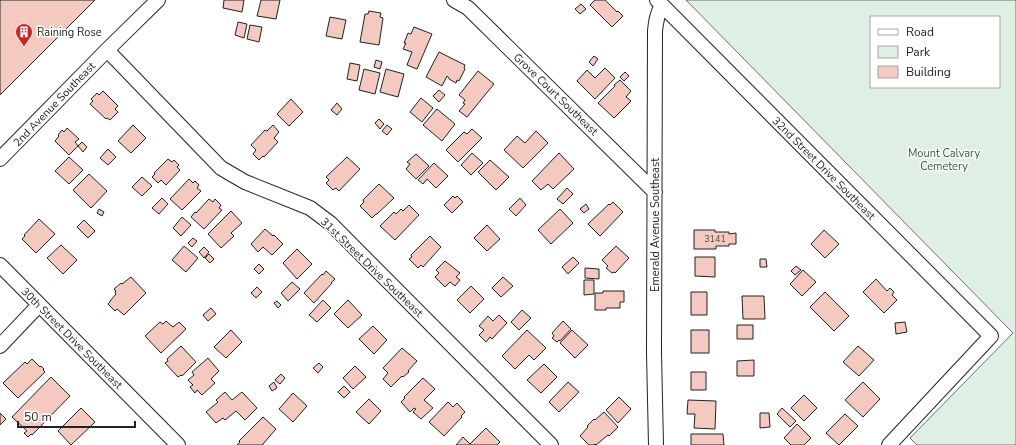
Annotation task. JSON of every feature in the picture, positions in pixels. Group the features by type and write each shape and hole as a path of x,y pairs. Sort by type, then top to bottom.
{"street":[{"path":"107,50 158,0"},
{"name":"Grove Court Southeast","path":"454,0 468,8 655,192"},
{"name":"Emerald Avenue Southeast","path":"656,445 654,353 655,31 659,3"},
{"name":"32nd Street Drive Southeast","path":"659,3 992,336 889,445"},
{"name":"2nd Avenue Southeast","path":"0,159 107,50"},
{"name":"31st Street Drive Southeast","path":"107,50 221,168 245,182 310,208 330,223 551,445"},
{"name":"30th Street Drive Southeast","path":"0,265 178,445"},
{"path":"0,346 39,305"}],"green space":[{"name":"Mount Calvary Cemetery","path":"686,0 1016,0 1016,445 917,445 910,438 1013,333"}],"building":[{"name":"Raining Rose","path":"0,0 95,0 0,95"},
{"path":"224,0 244,0 242,12 223,8"},
{"path":"261,0 280,0 276,19 257,16"},
{"path":"595,0 605,0 623,16 612,27 590,5"},
{"path":"581,4 586,9 580,14 575,9"},
{"path":"369,11 381,13 380,17 383,18 379,45 360,42 365,14 368,14"},
{"path":"330,17 346,20 342,39 326,36"},
{"path":"238,22 247,24 244,38 235,35"},
{"path":"250,25 262,27 259,42 247,39"},
{"path":"414,27 432,34 417,69 407,65 412,52 403,49 408,33 411,34"},
{"path":"439,52 465,65 465,69 459,81 457,80 456,83 447,76 442,86 426,77"},
{"path":"594,56 598,59 593,66 589,62"},
{"path":"376,60 382,62 380,69 374,67"},
{"path":"350,63 360,65 357,81 347,79"},
{"path":"605,68 615,78 595,99 577,81 587,70 595,78"},
{"path":"364,69 380,73 375,94 359,90"},
{"path":"386,69 404,74 398,97 380,92"},
{"path":"478,71 494,84 467,117 459,111 465,104 463,103 465,100 459,95"},
{"path":"625,72 629,76 624,81 620,77"},
{"path":"620,80 631,91 626,97 631,101 614,118 598,103"},
{"path":"439,90 445,95 439,102 433,96"},
{"path":"103,91 118,106 115,109 118,112 110,120 107,118 106,119 90,104 93,101 91,99 97,93 99,95"},
{"path":"421,98 433,108 422,122 410,112"},
{"path":"291,99 303,112 289,126 277,114"},
{"path":"337,103 342,109 337,115 331,110"},
{"path":"437,109 455,124 442,141 423,125"},
{"path":"379,119 384,124 380,129 375,123"},
{"path":"133,125 146,138 131,153 118,141"},
{"path":"273,125 279,132 274,138 278,142 264,157 263,156 259,160 253,154 256,150 251,145 265,130 267,131"},
{"path":"387,125 392,129 387,135 382,131"},
{"path":"67,128 79,139 75,142 78,146 69,155 55,141 62,130 64,132"},
{"path":"472,129 482,138 458,162 446,150 464,132 467,134"},
{"path":"536,131 548,143 523,168 504,150 517,136 525,143"},
{"path":"82,142 87,147 83,152 78,146"},
{"path":"108,149 116,157 108,165 100,158"},
{"path":"472,153 483,163 471,175 461,165"},
{"path":"559,153 574,169 553,189 548,184 541,190 532,181"},
{"path":"416,154 429,166 416,179 406,169 410,164 407,162"},
{"path":"69,157 83,170 69,184 55,171"},
{"path":"347,157 360,169 339,191 336,188 333,190 326,183 329,180 326,177"},
{"path":"168,159 172,162 174,160 179,165 177,167 180,170 166,185 161,180 158,183 152,177"},
{"path":"490,160 509,177 496,190 478,172"},
{"path":"434,163 448,176 436,188 427,179 423,184 418,180"},
{"path":"89,174 107,191 91,208 73,190"},
{"path":"142,177 152,186 142,196 132,187"},
{"path":"189,179 193,183 195,181 199,185 197,188 201,191 182,210 170,199"},
{"path":"379,184 394,198 372,218 360,206 364,202 363,200"},
{"path":"567,188 573,194 563,204 557,199"},
{"path":"453,196 455,198 457,196 463,202 452,213 444,205"},
{"path":"162,198 168,204 159,214 152,208"},
{"path":"520,198 526,205 516,216 509,209"},
{"path":"209,199 213,202 215,199 221,205 219,208 222,210 204,229 191,217"},
{"path":"613,202 623,212 600,236 588,224"},
{"path":"586,204 589,209 584,213 580,209"},
{"path":"409,205 419,215 395,240 380,226 394,212 396,214 401,209 403,211"},
{"path":"99,209 104,212 102,216 97,213"},
{"path":"560,209 573,223 551,244 538,230"},
{"path":"231,211 242,223 231,233 234,236 221,248 208,234"},
{"path":"182,217 191,225 181,236 173,228"},
{"path":"39,219 55,234 36,253 22,239"},
{"path":"84,220 95,231 88,238 77,227"},
{"path":"487,225 500,239 487,251 474,238"},
{"path":"265,229 283,244 272,255 263,247 258,252 251,244"},
{"path":"694,230 715,230 715,232 729,232 729,234 736,233 736,244 729,244 729,246 716,246 716,249 694,249"},
{"path":"824,230 839,244 825,258 811,244"},
{"path":"430,236 441,247 423,267 421,265 418,268 409,259 412,257 411,255"},
{"path":"193,238 197,241 192,247 188,243"},
{"path":"61,245 77,260 63,274 47,258"},
{"path":"184,246 198,258 186,272 172,260"},
{"path":"616,246 629,258 615,273 612,273 606,268 608,266 602,260"},
{"path":"204,247 209,252 204,258 199,252"},
{"path":"297,249 312,264 297,279 283,263"},
{"path":"209,254 214,259 210,263 205,258"},
{"path":"573,257 579,263 568,274 562,267"},
{"path":"695,257 715,257 715,277 695,276"},
{"path":"760,259 766,259 767,267 760,267"},
{"path":"445,261 460,273 456,277 460,280 455,286 450,282 445,287 435,277 439,273 436,270"},
{"path":"259,264 264,269 259,274 254,269"},
{"path":"796,266 801,270 795,275 791,271"},
{"path":"585,268 599,269 599,279 585,278"},
{"path":"803,270 816,282 802,296 790,284"},
{"path":"326,271 335,279 314,303 304,293"},
{"path":"131,277 146,293 124,315 117,309 115,311 108,304 116,294 114,289"},
{"path":"503,277 513,286 501,297 492,288"},
{"path":"876,279 887,291 890,288 894,292 892,295 897,300 884,313 863,292"},
{"path":"584,280 594,280 594,294 584,295"},
{"path":"292,282 300,289 288,301 281,293"},
{"path":"471,286 484,299 470,313 457,300"},
{"path":"257,287 262,292 256,298 251,293"},
{"path":"603,291 624,291 624,302 620,302 620,308 595,310 595,293 603,293"},
{"path":"691,292 707,292 707,315 691,315"},
{"path":"825,292 849,316 834,331 810,307"},
{"path":"742,296 764,296 765,319 743,319"},
{"path":"323,300 331,308 317,322 309,315"},
{"path":"348,300 362,315 348,328 334,314"},
{"path":"277,301 281,305 278,308 274,303"},
{"path":"211,308 216,314 208,321 203,315"},
{"path":"522,310 531,318 519,330 511,322"},
{"path":"499,315 507,323 492,339 490,337 486,342 479,335 484,330 479,326 488,316 493,321"},
{"path":"166,321 173,327 179,322 186,329 161,353 145,336 160,322 163,324"},
{"path":"563,321 571,329 560,341 559,340 557,342 552,338 554,336 552,333"},
{"path":"905,322 907,332 896,334 895,323"},
{"path":"737,325 753,325 753,339 737,339"},
{"path":"373,326 387,340 374,354 359,339"},
{"path":"231,330 242,342 226,358 214,347"},
{"path":"527,330 546,348 534,360 529,355 515,369 502,356"},
{"path":"572,330 588,345 575,358 560,343"},
{"path":"691,330 709,330 709,353 691,353"},
{"path":"181,346 196,362 182,376 181,375 178,377 165,363 168,361 167,359"},
{"path":"858,346 874,360 859,376 843,362"},
{"path":"402,348 417,361 408,371 409,372 403,377 402,376 391,387 383,379 388,373 383,368"},
{"path":"208,358 219,371 211,379 215,383 202,395 197,390 195,393 190,387 193,385 188,380 194,375 192,372"},
{"path":"32,359 44,369 43,370 45,372 18,398 3,383 25,362 27,364"},
{"path":"754,360 754,376 737,376 737,361"},
{"path":"319,363 323,367 318,373 313,368"},
{"path":"544,364 557,377 541,393 527,380"},
{"path":"355,366 366,377 353,389 343,378"},
{"path":"691,372 706,372 706,390 691,390"},
{"path":"281,374 285,378 280,384 275,380"},
{"path":"51,377 70,396 32,435 31,434 28,437 24,433 27,431 12,417"},
{"path":"423,378 435,389 424,400 433,408 421,419 413,412 416,409 414,408 410,412 401,402"},
{"path":"274,382 277,388 272,391 269,386"},
{"path":"568,382 579,392 559,412 549,402"},
{"path":"863,382 880,399 863,417 845,400"},
{"path":"344,386 350,392 344,398 338,392"},
{"path":"225,392 232,400 242,392 257,408 245,420 236,411 225,420 223,418 216,423 206,412 218,402 216,400"},
{"path":"293,393 307,406 293,422 279,409"},
{"path":"804,395 817,408 804,421 791,408"},
{"path":"619,397 631,409 618,423 606,410"},
{"path":"369,399 381,411 369,424 356,412"},
{"path":"688,400 716,401 715,429 694,428 695,414 687,414"},
{"path":"448,402 453,407 457,403 465,412 444,436 429,422"},
{"path":"81,408 95,422 71,445 58,431"},
{"path":"782,408 796,421 790,427 777,414"},
{"path":"604,412 618,427 609,436 608,435 596,445 589,445 580,436 594,419 595,420"},
{"path":"0,413 6,419 0,425"},
{"path":"760,413 769,413 770,427 760,428"},
{"path":"845,414 858,426 839,445 826,433"},
{"path":"263,417 276,429 263,445 237,445 240,442 239,441"},
{"path":"797,424 811,438 804,445 791,445 784,438"},
{"path":"486,428 500,442 497,445 456,445 463,437 470,444"},
{"path":"691,434 723,434 724,445 691,445"}],"place":[{"name":"Raining Rose","path":"24,47"}]}
